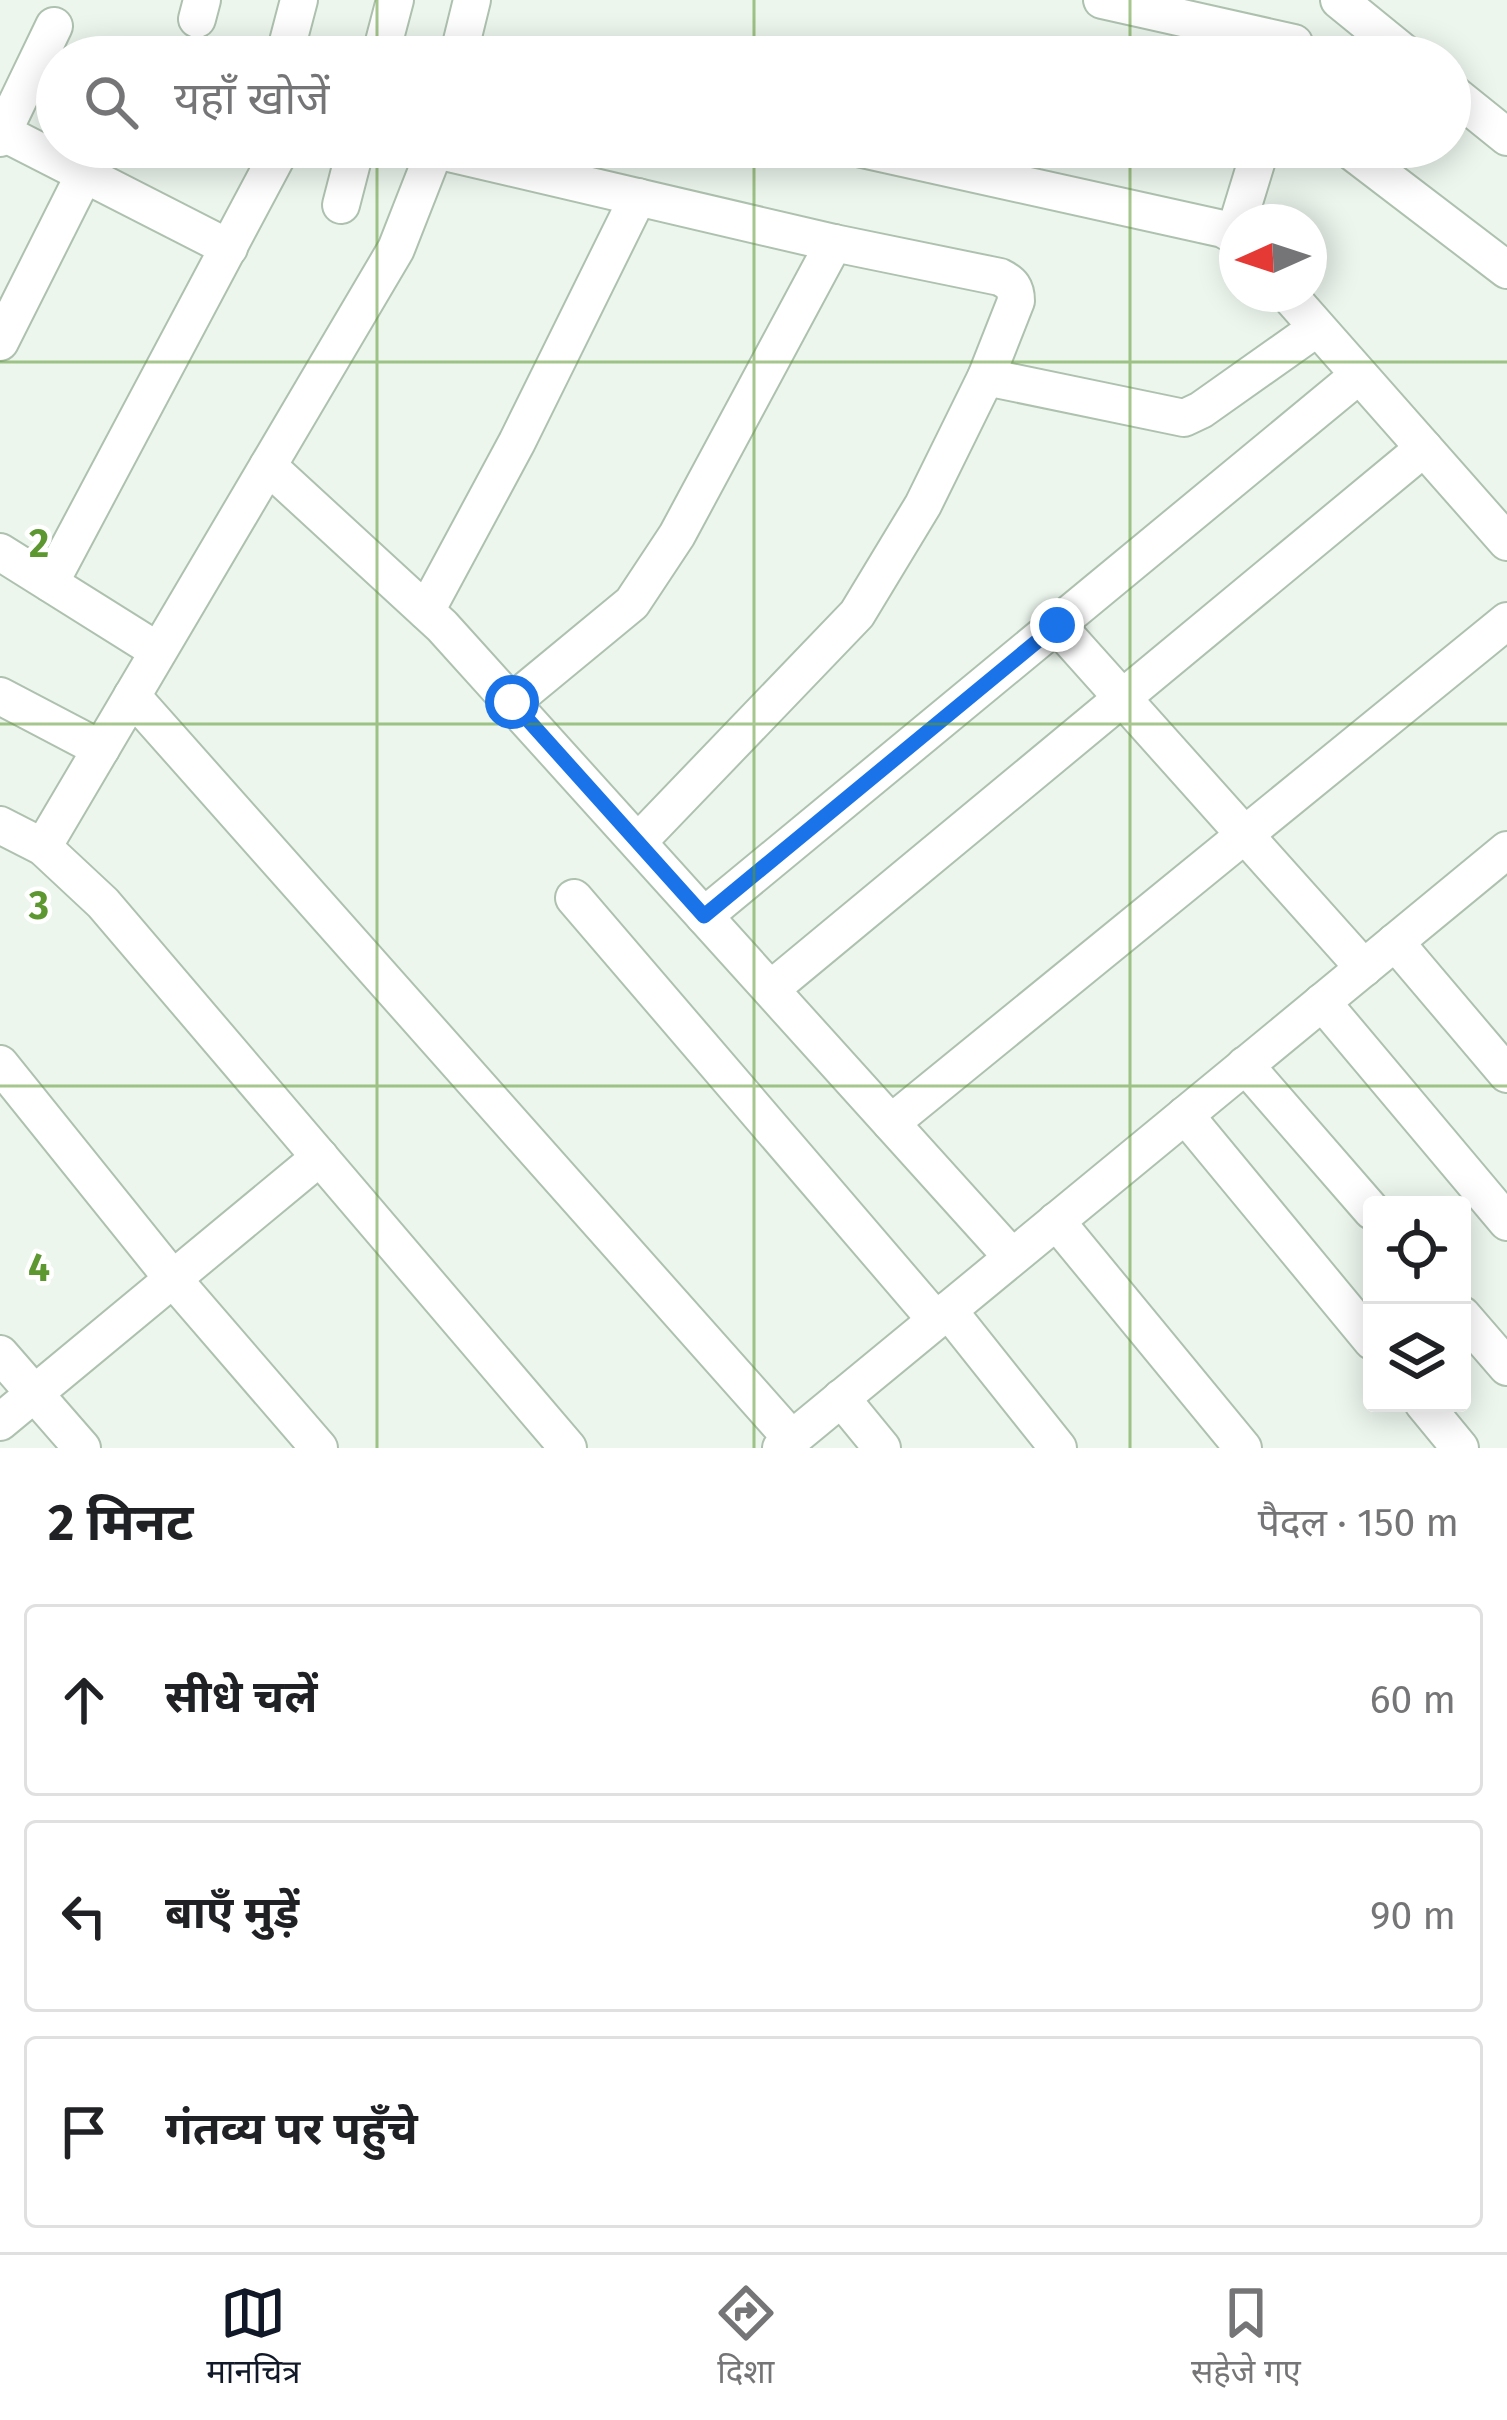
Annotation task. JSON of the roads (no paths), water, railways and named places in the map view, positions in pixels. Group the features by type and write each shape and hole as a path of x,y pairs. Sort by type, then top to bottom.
{"street":[{"path":"290,36 299,0"},
{"path":"386,36 395,0"},
{"path":"463,36 472,0"},
{"path":"1102,0 1239,36"},
{"path":"1302,36 1326,0"},
{"path":"1339,0 1383,36"},
{"path":"49,36 54,26"},
{"path":"36,63 1,134 36,144"},
{"path":"1471,108 1507,137"},
{"path":"0,342 88,168"},
{"path":"103,168 229,248"},
{"path":"50,583 271,168"},
{"path":"341,205 351,168"},
{"path":"43,847 397,249 429,168"},
{"path":"516,168 1000,277 1013,286 1016,301 986,377 922,506 857,614 638,842"},
{"path":"948,168 1219,228"},
{"path":"1244,204 1255,168"},
{"path":"1373,168 1507,270"},
{"path":"426,611 518,442 638,197"},
{"path":"512,702 632,603 677,536 834,243"},
{"path":"1303,312 1507,542"},
{"path":"986,377 1184,418 1317,328"},
{"path":"704,916 1359,375"},
{"path":"771,989 1424,448"},
{"path":"268,466 426,611 512,702 1012,1257"},
{"path":"0,552 158,651"},
{"path":"891,1123 1507,621"},
{"path":"1057,625 1364,968"},
{"path":"0,696 100,749"},
{"path":"132,696 786,1444 1507,850"},
{"path":"0,825 43,847 103,904 568,1448"},
{"path":"574,898 1058,1448"},
{"path":"1395,942 1507,1074"},
{"path":"1322,1002 1507,1222"},
{"path":"0,1064 173,1279 320,1448"},
{"path":"1245,1065 1363,1201"},
{"path":"1185,1114 1363,1330"},
{"path":"0,1422 320,1157"},
{"path":"1056,1221 1243,1448"},
{"path":"1471,1326 1507,1367"},
{"path":"0,1354 82,1448"},
{"path":"841,1398 882,1448"},
{"path":"1430,1412 1460,1448"}]}
